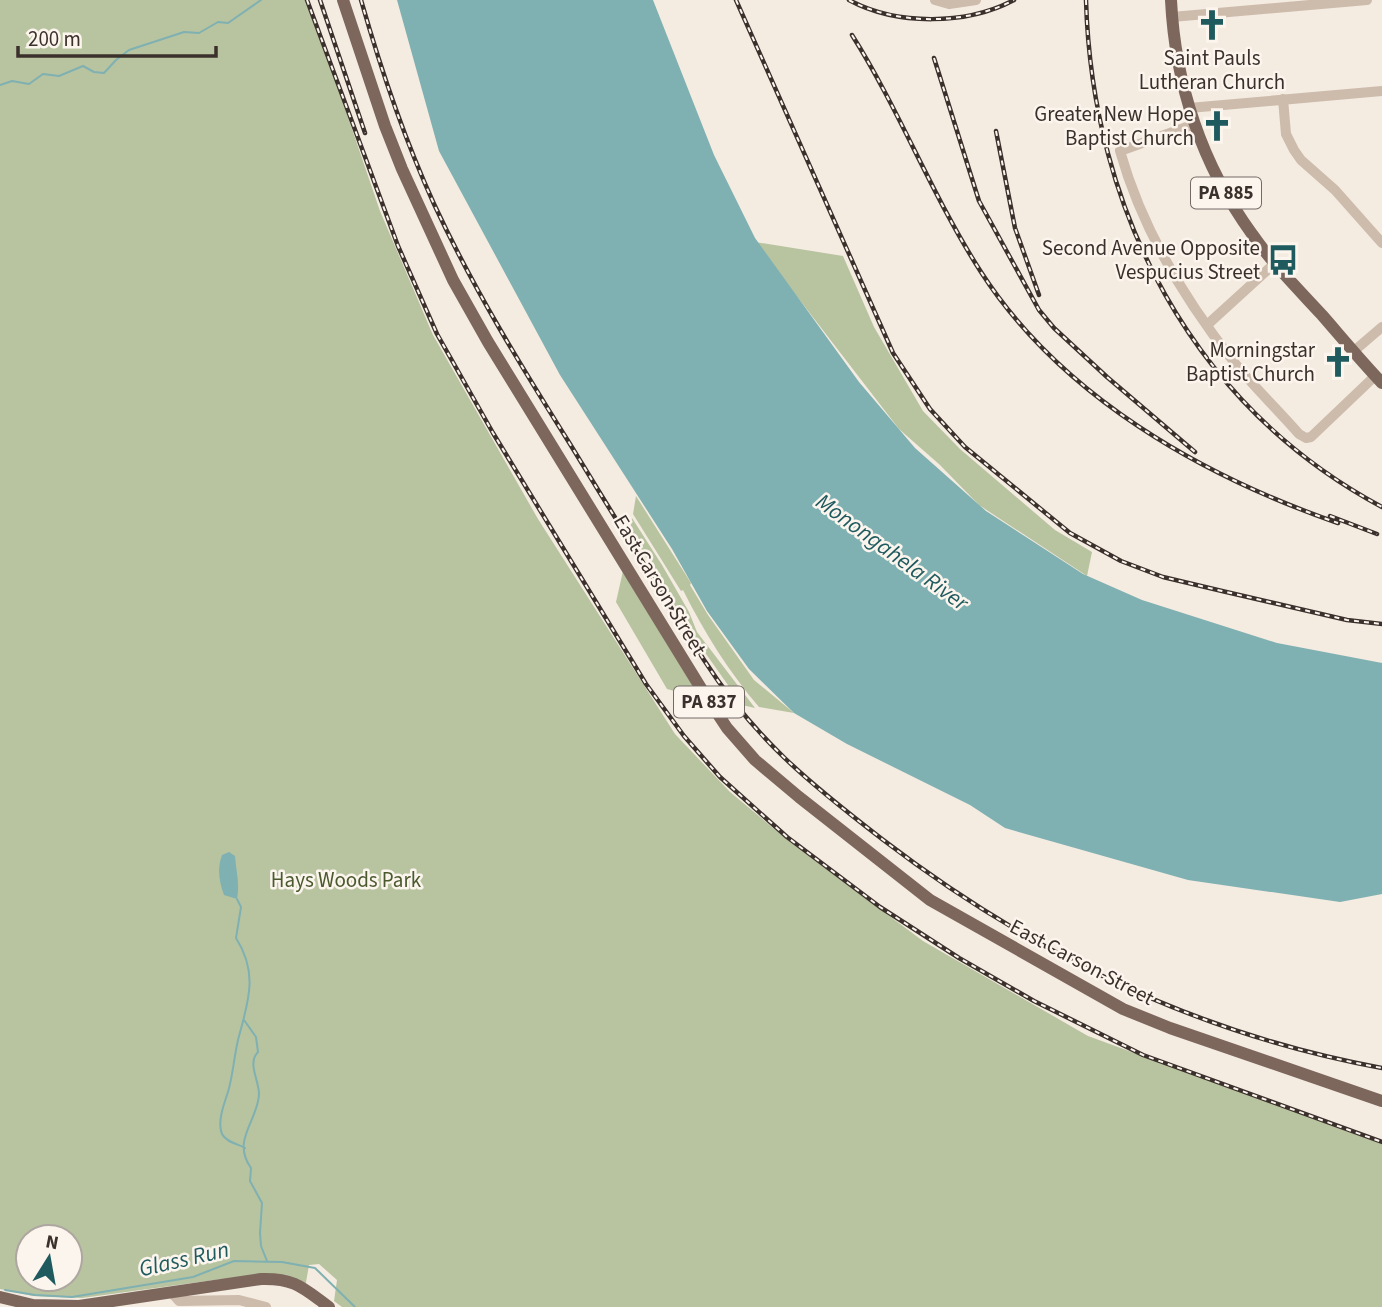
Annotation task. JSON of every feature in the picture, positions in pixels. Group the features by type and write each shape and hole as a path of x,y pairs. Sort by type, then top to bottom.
{"main road":[{"name":"East Carson Street","path":"344,0 394,147 420,212 453,280 488,342 709,701 727,728 755,760 930,900 1124,1009 1194,1037 1382,1101"},
{"name":"PA 885","path":"1171,0 1178,63 1189,108 1209,161 1227,196 1253,236 1379,380"},
{"path":"0,1297 33,1305 79,1306 281,1278 294,1282 329,1307"}],"street":[{"path":"935,0 950,4 975,0"},
{"path":"1172,17 1263,5 1367,0"},
{"path":"1189,108 1382,90"},
{"path":"1283,99 1286,134 1301,160 1335,190 1382,243"},
{"path":"1195,124 1120,151 1147,228 1207,326 1236,364 1299,434 1306,438 1311,437 1379,380"},
{"path":"1207,326 1276,262"},
{"path":"1354,351 1382,327"},
{"path":"172,1293 178,1301 239,1300 267,1307"}],"green space":[{"name":"Hays Woods Park","path":"0,0 308,0 380,211 433,335 538,519 675,734 730,792 790,842 923,941 1088,1036 1382,1144 1382,1307 342,1307 334,1301 337,1280 319,1264 309,1265 305,1288 222,1279 82,1298 19,1293 84,1293 84,1223 14,1223 14,1292 0,1289"},
{"path":"755,242 843,256 874,327 923,411 960,449 1055,530 1092,552 1087,576 979,505 940,465 899,429"},
{"path":"636,496 708,615 754,680 794,713 759,707 737,680 633,514"},
{"path":"632,518 689,612 697,632 755,708 742,705 692,634 630,530"},
{"path":"623,571 700,698 667,689 616,602"}],"water":[{"name":"Monongahela River","path":"397,0 653,0 714,155 755,238 859,382 915,448 986,511 1083,574 1142,600 1277,643 1382,663 1382,894 1340,902 1188,880 1005,828 970,805 847,744 794,713 749,669 707,611 672,549 560,375 439,151"},
{"path":"229,852 235,856 237,899 224,895 220,880 219,865 222,855"}],"waterway":[{"path":"0,85 12,81 29,84 43,74 59,76 83,66 94,72 104,73 129,50 184,32 199,33 218,22 228,23 261,0"},
{"path":"237,899 241,907 236,938 247,964 249,988 220,1124 224,1137 245,1148"},
{"path":"244,1020 256,1037 258,1052 253,1066 259,1089 258,1104 244,1139 244,1148 251,1168 250,1181 262,1203 261,1246 267,1261"},
{"name":"Glass Run","path":"5,1290 72,1297 193,1277 234,1261 282,1262 315,1268 355,1307"}],"railway":[{"path":"307,0 398,246 437,334 493,433 646,684 684,736 720,777 787,837 880,907 959,958 1034,1001 1143,1055 1382,1142"},
{"path":"320,0 365,133"},
{"path":"361,0 385,78 413,154 434,204 481,296 704,660 743,713 784,758 882,839 939,880 1057,953 1118,984 1181,1011 1246,1034 1313,1053 1382,1068"},
{"path":"736,0 893,353 930,409 965,447 1070,533 1121,561 1163,577 1347,620 1382,624"},
{"path":"849,0 888,14 932,19 975,14 1014,0"},
{"path":"1086,0 1093,78 1108,154 1132,226 1165,294 1206,357 1256,414 1315,465 1382,507"},
{"path":"852,35 886,93 963,243 1014,316 1051,357 1093,394 1186,456 1287,504 1338,523"},
{"path":"934,58 979,201 1039,310 1054,328 1107,377 1195,452"},
{"path":"996,131 1015,228 1039,295"},
{"path":"1330,516 1377,534"}],"place":[{"name":"Saint Pauls Lutheran Church","path":"1212,25"},
{"name":"Greater New Hope Baptist Church","path":"1217,126"},
{"name":"Second Avenue Opposite Vespucius Street","path":"1283,260"},
{"name":"Morningstar Baptist Church","path":"1338,362"}]}
